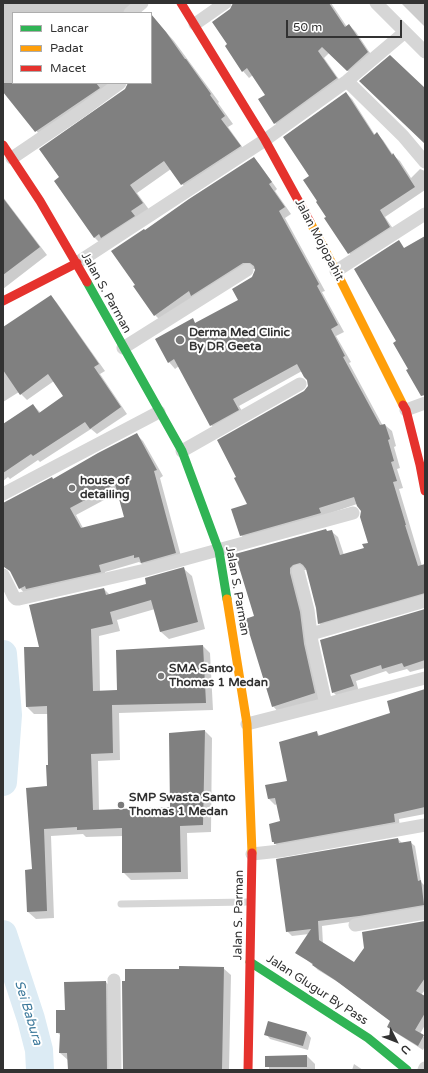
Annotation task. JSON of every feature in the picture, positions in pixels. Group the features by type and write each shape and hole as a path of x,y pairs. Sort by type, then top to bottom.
{"main road":[{"name":"Jalan Mojopahit","path":"181,3 265,140 336,271 406,410 425,490"},
{"name":"Jalan S. Parman","path":"3,145 40,201 77,263 123,348 182,451 219,551 246,724 252,854 248,1070"},
{"path":"3,301 77,263"},
{"name":"Jalan Glugur By Pass","path":"250,962 368,1038 407,1070"}],"street":[{"path":"131,12 142,3"},
{"path":"194,24 225,3"},
{"path":"376,3 425,52"},
{"path":"77,263 265,140 347,81 405,32"},
{"path":"347,81 403,136 425,162"},
{"path":"12,158 119,84"},
{"path":"336,271 425,214"},
{"path":"123,348 247,270"},
{"path":"182,451 300,384"},
{"path":"406,410 425,403"},
{"path":"3,494 159,412"},
{"path":"3,574 14,597 19,599 145,570 219,551 353,513"},
{"path":"298,571 308,610 312,642 326,704"},
{"path":"311,634 425,601"},
{"path":"246,724 425,678"},
{"path":"252,854 280,851 425,825"},
{"path":"355,925 425,913"},
{"path":"114,980 115,1070"}],"lane":[{"path":"121,904 252,902"}],"building":[{"path":"233,3 329,3 345,27 349,24 368,52 347,71 322,47 318,51 337,78 274,124 258,99 265,95 247,68 242,72 225,46 227,44 212,22 230,9"},
{"path":"152,15 211,94 210,95 225,116 221,119 241,146 181,185 164,161 130,185 143,203 131,211 135,216 101,238 99,234 94,238 54,181 59,177 39,149 125,89 128,84 152,84"},
{"path":"390,55 425,88 425,144 359,81"},
{"path":"3,83 97,84 100,88 35,132 3,92"},
{"path":"346,92 374,135 377,132 392,155 393,153 415,187 380,210 390,227 348,254 324,218 326,217 303,180 309,176 283,137"},
{"path":"254,157 272,182 269,184 285,207 279,211 319,284 317,286 338,325 331,329 345,356 343,357 380,425 385,424 390,439 388,440 394,461 391,462 397,481 393,482 405,525 418,566 425,564 425,593 318,624 316,608 306,569 300,563 293,565 290,568 290,573 300,612 304,644 315,693 272,707 245,619 254,616 235,554 326,529 327,531 332,530 340,555 364,548 362,544 368,543 360,517 361,511 357,506 354,497 319,508 321,513 240,536 231,509 247,504 234,478 236,477 217,440 304,391 308,386 307,380 297,364 233,399 239,410 210,426 174,359 168,363 155,339 193,318 195,323 238,300 232,289 252,277 255,270 254,266 250,263 243,263 191,296 189,291 154,316 133,286 135,285 111,251"},
{"path":"3,198 40,247 3,275"},
{"path":"425,236 425,395 421,396 393,343 396,341 354,269 399,240 404,248"},
{"path":"51,295 99,364 94,367 121,407 90,429 85,422 33,456 31,454 3,473 3,424 33,404 39,413 63,396 48,374 20,395 3,370 3,327"},
{"path":"137,433 157,470 154,471 176,553 141,563 139,557 134,558 134,555 99,565 101,572 26,589 25,586 19,589 10,571 4,567 3,564 3,503 52,477 53,479","holes":["115,484 124,517 81,528 70,508"]},
{"path":"184,567 198,622 160,632 151,600 110,612 113,624 91,629 93,691 117,690 116,650 203,645 206,703 112,705 113,753 91,754 93,810 170,807 169,733 205,730 203,825 180,826 181,872 122,873 122,828 77,830 77,827 44,829 47,911 27,912 25,870 32,869 26,788 47,786 46,765 48,765 47,706 26,707 24,647 39,647 29,605 104,588 106,595 146,584 145,578"},
{"path":"425,609 425,660 404,667 402,663 382,669 381,665 350,675 354,686 332,693 320,640"},
{"path":"425,689 425,807 394,814 395,822 274,844 274,842 272,842 269,824 280,821 275,798 268,799 265,785 287,781 279,742 317,731 318,736 390,713 387,701"},
{"path":"398,838 399,843 411,841 418,881 421,880 424,905 318,921 319,940 354,962 364,948 362,932 425,921 425,978 416,991 425,996 425,1013 415,1030 424,1035 418,1046 387,1027 390,1021 335,980 312,965 313,964 295,953 311,929 286,932 276,859"},
{"path":"179,966 224,967 222,1070 123,1070 122,981 125,981 125,969 179,969"},
{"path":"106,981 107,1070 68,1070 67,1053 59,1053 60,1033 56,1033 56,1010 65,1010 64,982"},
{"path":"268,1021 307,1032 303,1046 264,1035"},
{"path":"307,1055 307,1067 265,1067 265,1056"}],"waterway":[{"name":"Sei Babura","path":"3,654 8,715 3,782"},
{"name":"Sei Babura","path":"3,934 31,1019 39,1050 40,1070"}],"traffic: fast":[{"path":"87,282 182,451 219,551 227,599"},
{"path":"250,962 368,1038 407,1070"}],"traffic: slow":[{"path":"310,222 403,405"},
{"path":"227,599 247,724 252,853"}],"traffic: jam":[{"path":"181,3 265,140 310,222"},
{"path":"3,145 40,201 87,282"},
{"path":"3,301 77,263"},
{"path":"403,405 406,410 425,491"},
{"path":"248,1070 252,853"}],"place":[{"name":"Derma Med Clinic By DR Geeta","path":"180,340"},
{"name":"house of detailing","path":"72,488"},
{"name":"SMA Santo Thomas 1 Medan","path":"161,676"},
{"name":"SMP Swasta Santo Thomas 1 Medan","path":"121,805"}]}
